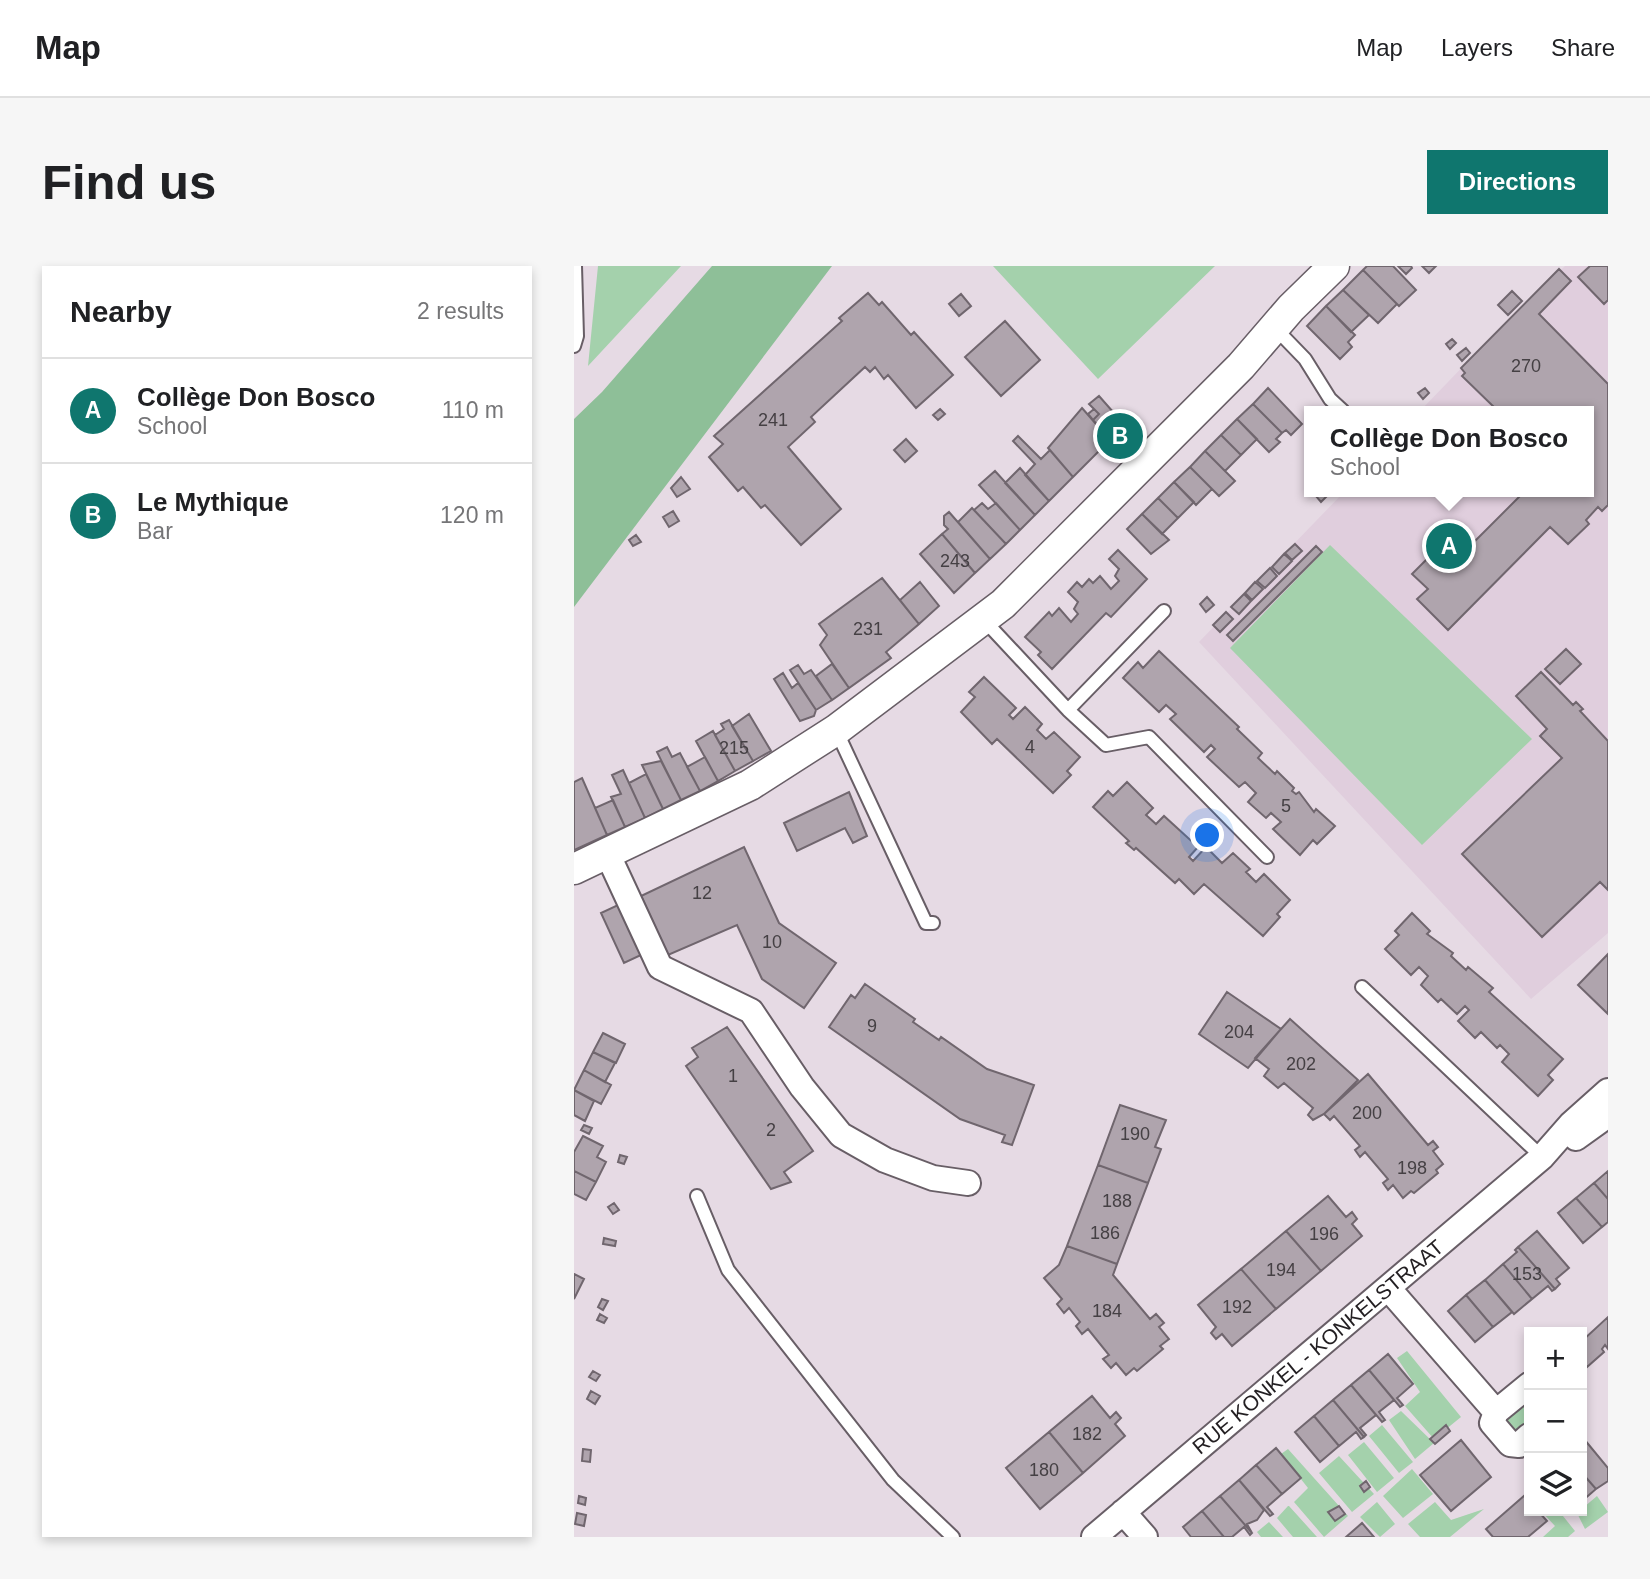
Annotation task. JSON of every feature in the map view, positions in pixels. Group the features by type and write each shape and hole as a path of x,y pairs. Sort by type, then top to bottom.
{"street":[{"path":"574,869 750,785 836,730 1003,604 1241,366 1334,266"},
{"path":"608,855 660,967 751,1011 802,1087 841,1135 885,1160 933,1178 968,1183"},
{"name":"RUE KONKEL - KONKELSTRAAT","path":"1542,1157 1571,1124 1608,1091"},
{"name":"RUE KONKEL - KONKELSTRAAT","path":"1094,1537 1542,1157 1608,1115"},
{"path":"1388,1288 1496,1412"},
{"path":"1524,1389 1496,1412 1492,1423 1510,1444 1519,1445 1524,1440"},
{"path":"1123,1513 1145,1537"}],"lane":[{"path":"574,346 577,336 575,266"},
{"path":"1275,328 1305,359 1330,399 1338,406"},
{"path":"1068,709 1164,611"},
{"path":"982,619 1106,745 1149,737 1267,856"},
{"path":"836,730 926,923 933,923"},
{"path":"1362,987 1542,1157"},
{"path":"697,1196 728,1270 893,1480 953,1537"}],"shaded area":[{"path":"1565,266 1608,266 1608,933 1531,999 1199,642 1339,497 1594,497 1594,406 1425,406"}],"green space":[{"path":"598,266 681,266 588,366"},
{"path":"712,266 832,266 574,607 574,419 602,392"},
{"path":"993,266 1215,266 1098,379"},
{"path":"1330,545 1532,739 1422,845 1230,648"},
{"path":"1407,1351 1461,1417 1434,1439 1405,1406 1420,1392 1397,1358"},
{"path":"1524,1398 1524,1432 1517,1435 1505,1419"},
{"path":"1401,1411 1434,1443 1415,1459 1389,1420"},
{"path":"1382,1425 1413,1462 1399,1473 1369,1436"},
{"path":"1364,1442 1394,1478 1377,1492 1348,1455"},
{"path":"1288,1449 1348,1516 1324,1537 1294,1502 1308,1488 1281,1454"},
{"path":"1339,1456 1374,1494 1352,1512 1319,1473"},
{"path":"1412,1469 1433,1494 1403,1518 1383,1496"},
{"path":"1597,1496 1608,1512 1585,1529 1578,1516 1587,1516 1587,1504"},
{"path":"1377,1502 1395,1524 1380,1537 1360,1517"},
{"path":"1435,1502 1451,1520 1484,1509 1450,1537 1420,1537 1408,1524"},
{"path":"1288,1506 1317,1537 1293,1537 1277,1518"},
{"path":"1546,1516 1563,1516 1575,1531 1568,1537 1543,1537 1555,1526"},
{"path":"1269,1522 1283,1537 1261,1537 1257,1532"}],"building":[{"path":"1367,266 1393,266 1416,290 1399,306 1363,270"},
{"path":"1398,266 1411,266 1412,268 1406,274"},
{"path":"1422,266 1436,266 1429,273"},
{"path":"1590,266 1608,266 1608,300 1604,304 1578,277"},
{"path":"1559,269 1571,281 1539,314 1608,384 1608,505 1602,511 1598,507 1586,520 1589,524 1568,544 1550,527 1448,630 1417,599 1428,589 1412,574 1434,552 1449,567 1519,497 1594,497 1594,406 1493,406 1462,376 1465,373 1461,368"},
{"path":"1363,270 1397,304 1378,323 1343,290"},
{"path":"1343,290 1369,315 1351,332 1326,306"},
{"path":"1512,291 1522,301 1508,315 1498,305"},
{"path":"868,293 879,305 882,302 911,335 914,332 953,375 916,408 888,375 884,379 875,367 870,372 865,367 811,417 815,422 788,447 841,509 801,545 765,505 761,508 743,487 738,491 709,457 723,444 714,436 842,321 839,318"},
{"path":"961,294 971,306 959,316 949,304"},
{"path":"1326,306 1355,335 1348,342 1352,347 1340,359 1307,326"},
{"path":"1005,321 1040,360 1001,396 965,357"},
{"path":"1452,339 1456,343 1450,349 1446,344"},
{"path":"1466,348 1470,353 1462,361 1457,355"},
{"path":"1268,388 1302,424 1291,435 1286,430 1282,433 1253,404"},
{"path":"1425,388 1429,393 1423,399 1418,393"},
{"path":"1099,396 1136,438 1122,453 1093,420 1099,414 1089,404"},
{"path":"1253,404 1282,433 1276,439 1280,442 1269,452 1237,419"},
{"path":"1082,408 1110,440 1073,477 1048,448"},
{"path":"940,409 945,414 938,420 933,415"},
{"path":"1094,409 1099,414 1093,420 1088,414"},
{"path":"1237,419 1257,439 1241,455 1221,435"},
{"path":"1221,435 1241,455 1225,471 1205,451"},
{"path":"1018,436 1041,459 1050,450 1073,477 1049,501 1025,475 1035,464 1013,441"},
{"path":"906,439 917,451 905,462 894,450"},
{"path":"1205,451 1235,481 1219,496 1190,467"},
{"path":"1190,467 1212,489 1196,505 1174,482"},
{"path":"1020,468 1049,501 1035,515 1005,483"},
{"path":"995,471 1035,515 1020,530 979,485"},
{"path":"681,477 690,489 677,497 671,488"},
{"path":"1174,482 1194,502 1178,518 1158,498"},
{"path":"1158,498 1178,518 1162,534 1142,514"},
{"path":"982,503 988,509 996,503 1020,530 1006,544 974,510"},
{"path":"972,508 1006,544 990,559 958,522"},
{"path":"673,511 679,521 669,527 663,517"},
{"path":"949,512 990,559 975,573 942,534 948,529 944,525 944,516"},
{"path":"1142,514 1169,540 1151,554 1127,529"},
{"path":"942,534 975,573 954,593 920,554"},
{"path":"636,535 641,542 633,546 629,540"},
{"path":"1295,544 1302,551 1292,560 1285,553"},
{"path":"1316,546 1322,552 1233,641 1227,635"},
{"path":"1118,550 1147,579 1111,617 1106,613 1052,669 1038,655 1041,652 1025,637 1049,612 1052,616 1059,608 1071,622 1078,614 1074,609 1078,602 1068,592 1077,582 1082,587 1089,579 1093,583 1100,576 1111,589 1119,581 1115,576 1119,569 1109,559"},
{"path":"1284,554 1292,561 1279,574 1272,567"},
{"path":"1270,568 1277,576 1265,588 1257,581"},
{"path":"882,578 919,624 886,652 891,658 849,688 820,645 827,635 819,624"},
{"path":"920,582 939,606 919,624 900,600"},
{"path":"1255,582 1263,589 1252,600 1245,593"},
{"path":"1244,594 1251,601 1239,614 1231,607"},
{"path":"1207,597 1214,605 1206,612 1200,604"},
{"path":"1226,612 1233,619 1220,632 1213,625"},
{"path":"1566,649 1581,664 1560,684 1545,669"},
{"path":"1159,651 1239,727 1237,729 1262,753 1258,758 1275,774 1277,771 1294,788 1292,791 1296,794 1299,792 1314,812 1316,809 1335,826 1317,844 1313,840 1300,855 1273,829 1281,822 1271,813 1266,818 1248,802 1256,793 1245,782 1239,787 1207,757 1215,749 1211,745 1204,752 1170,719 1176,714 1166,705 1159,712 1123,678 1138,662 1143,668"},
{"path":"832,664 849,688 832,700 816,676"},
{"path":"798,665 804,674 811,670 832,700 816,710 790,670"},
{"path":"1541,672 1573,705 1576,702 1583,709 1580,711 1608,741 1608,890 1600,882 1542,937 1462,854 1562,758 1540,736 1547,729 1516,696"},
{"path":"783,673 792,688 798,683 816,710 814,716 800,721 774,679"},
{"path":"984,677 1016,708 1009,715 1013,719 1025,707 1042,724 1037,730 1046,739 1054,732 1080,757 1067,771 1071,775 1053,793 997,739 992,744 961,712 975,697 969,692"},
{"path":"749,714 771,751 753,761 732,726"},
{"path":"729,720 753,761 735,771 715,735 724,729 721,724"},
{"path":"713,731 735,771 718,781 696,741"},
{"path":"667,747 672,757 680,753 700,791 681,800 657,752"},
{"path":"705,757 718,781 700,791 687,767"},
{"path":"661,761 681,800 663,809 642,765"},
{"path":"623,770 645,818 625,827 611,797 621,794 612,775"},
{"path":"646,774 663,809 645,818 629,783"},
{"path":"582,778 607,835 574,850 574,782"},
{"path":"1127,782 1153,808 1146,815 1156,824 1164,816 1198,847 1189,857 1193,861 1206,847 1222,863 1233,853 1250,869 1246,872 1256,882 1264,874 1290,900 1277,914 1280,917 1263,936 1204,884 1194,894 1179,879 1175,883 1136,848 1134,850 1126,843 1129,841 1093,807 1108,791 1113,796"},
{"path":"849,792 867,836 853,843 845,828 797,851 784,823"},
{"path":"613,800 625,827 607,835 595,808"},
{"path":"744,847 779,923 836,963 804,1008 762,979 737,925 668,955 641,896"},
{"path":"618,905 641,955 624,963 601,913"},
{"path":"1412,913 1430,931 1427,934 1453,953 1451,956 1466,970 1468,967 1493,988 1489,992 1563,1059 1548,1075 1553,1080 1538,1096 1502,1062 1509,1054 1500,1045 1497,1048 1481,1032 1475,1038 1458,1021 1469,1010 1465,1006 1457,1014 1441,999 1438,1002 1421,985 1428,976 1419,967 1411,975 1385,949 1399,935 1395,931"},
{"path":"1608,954 1608,1014 1578,985"},
{"path":"865,984 915,1019 913,1022 939,1040 941,1037 987,1069 1034,1085 1012,1145 1002,1142 1005,1135 960,1119 829,1027 851,995 855,998"},
{"path":"1227,992 1281,1029 1248,1068 1199,1034"},
{"path":"1290,1019 1358,1080 1324,1114 1313,1120 1308,1115 1313,1108 1284,1083 1278,1088 1264,1076 1269,1069 1255,1058"},
{"path":"727,1027 813,1151 784,1172 791,1182 771,1189 686,1066 698,1057 692,1048"},
{"path":"603,1033 625,1044 616,1063 593,1052"},
{"path":"593,1052 615,1063 605,1082 584,1070"},
{"path":"584,1070 611,1085 601,1104 574,1090"},
{"path":"1368,1074 1428,1145 1433,1141 1438,1147 1433,1151 1443,1164 1436,1170 1438,1173 1414,1193 1411,1191 1403,1198 1393,1185 1388,1190 1383,1183 1388,1179 1365,1152 1360,1157 1355,1150 1360,1146 1334,1116 1330,1120 1324,1114"},
{"path":"574,1090 594,1101 585,1121 574,1115"},
{"path":"1120,1105 1166,1120 1155,1147 1161,1149 1148,1183 1098,1165"},
{"path":"584,1125 592,1128 589,1134 581,1130"},
{"path":"583,1136 603,1146 597,1157 606,1162 596,1182 574,1171 574,1152"},
{"path":"620,1155 627,1157 624,1164 618,1162"},
{"path":"1098,1165 1148,1183 1117,1264 1067,1246"},
{"path":"574,1171 596,1182 586,1200 574,1194"},
{"path":"1608,1171 1608,1199 1594,1183"},
{"path":"1594,1183 1608,1199 1608,1222 1602,1227 1576,1198"},
{"path":"1328,1196 1346,1217 1352,1212 1357,1219 1352,1224 1362,1236 1321,1271 1286,1231"},
{"path":"1576,1198 1602,1227 1583,1243 1558,1213"},
{"path":"614,1203 619,1210 613,1214 608,1207"},
{"path":"1286,1231 1321,1271 1276,1309 1241,1269"},
{"path":"1537,1231 1569,1268 1556,1279 1560,1284 1555,1289 1518,1247"},
{"path":"604,1238 616,1241 615,1246 603,1244"},
{"path":"1067,1246 1117,1264 1113,1275 1150,1319 1156,1314 1164,1323 1159,1327 1169,1339 1160,1346 1163,1349 1137,1371 1134,1368 1126,1375 1116,1363 1111,1368 1103,1359 1109,1355 1088,1329 1082,1334 1076,1326 1080,1322 1069,1308 1064,1313 1057,1304 1062,1299 1044,1278 1059,1265"},
{"path":"1518,1247 1555,1289 1552,1291 1548,1286 1532,1299 1503,1264 1517,1252 1515,1250"},
{"path":"1503,1264 1532,1299 1514,1314 1485,1280"},
{"path":"1241,1269 1276,1309 1232,1346 1222,1334 1216,1339 1211,1333 1216,1327 1198,1305"},
{"path":"574,1274 584,1279 574,1299"},
{"path":"1485,1280 1512,1312 1493,1327 1466,1295"},
{"path":"1466,1295 1493,1327 1475,1342 1448,1311"},
{"path":"602,1299 608,1301 603,1310 598,1307"},
{"path":"600,1314 607,1318 604,1323 597,1320"},
{"path":"1608,1317 1608,1349 1605,1345 1602,1349 1604,1352 1587,1367 1587,1336"},
{"path":"1388,1354 1413,1384 1397,1398 1403,1405 1400,1407 1369,1370"},
{"path":"1369,1370 1394,1400 1379,1412 1385,1420 1382,1422 1351,1385"},
{"path":"593,1371 600,1375 596,1381 589,1377"},
{"path":"1351,1385 1376,1415 1360,1428 1366,1435 1364,1437 1333,1400"},
{"path":"591,1391 600,1396 595,1404 587,1399"},
{"path":"1092,1396 1110,1418 1116,1412 1121,1418 1115,1424 1125,1436 1083,1473 1049,1432"},
{"path":"1333,1400 1364,1437 1361,1439 1356,1432 1339,1446 1314,1416"},
{"path":"1314,1416 1339,1446 1320,1462 1295,1432"},
{"path":"1446,1425 1450,1431 1435,1444 1430,1439"},
{"path":"1049,1432 1083,1473 1040,1509 1006,1468"},
{"path":"1461,1440 1491,1477 1451,1511 1420,1475"},
{"path":"1587,1443 1608,1468 1608,1481 1596,1489 1587,1479"},
{"path":"1276,1448 1301,1478 1282,1494 1256,1465"},
{"path":"583,1449 591,1450 590,1462 582,1461"},
{"path":"1256,1465 1282,1494 1267,1507 1273,1514 1270,1516 1239,1480"},
{"path":"1587,1479 1596,1489 1587,1497"},
{"path":"1239,1480 1264,1510 1257,1520 1247,1524 1252,1533 1220,1496"},
{"path":"1366,1481 1370,1487 1364,1492 1360,1486"},
{"path":"579,1496 586,1498 585,1505 578,1503"},
{"path":"1220,1496 1252,1533 1250,1535 1244,1527 1232,1537 1224,1537 1202,1511"},
{"path":"1524,1496 1524,1516 1542,1516 1547,1521 1528,1537 1493,1537 1486,1529"},
{"path":"1339,1506 1345,1514 1335,1521 1328,1512"},
{"path":"1202,1511 1224,1537 1191,1537 1183,1527"},
{"path":"577,1513 586,1515 584,1526 575,1524"},
{"path":"1362,1523 1374,1537 1346,1537"}],"place":[{"name":"Le Mythique","path":"1120,436"},
{"name":"Collège Don Bosco","path":"1449,546"}]}
